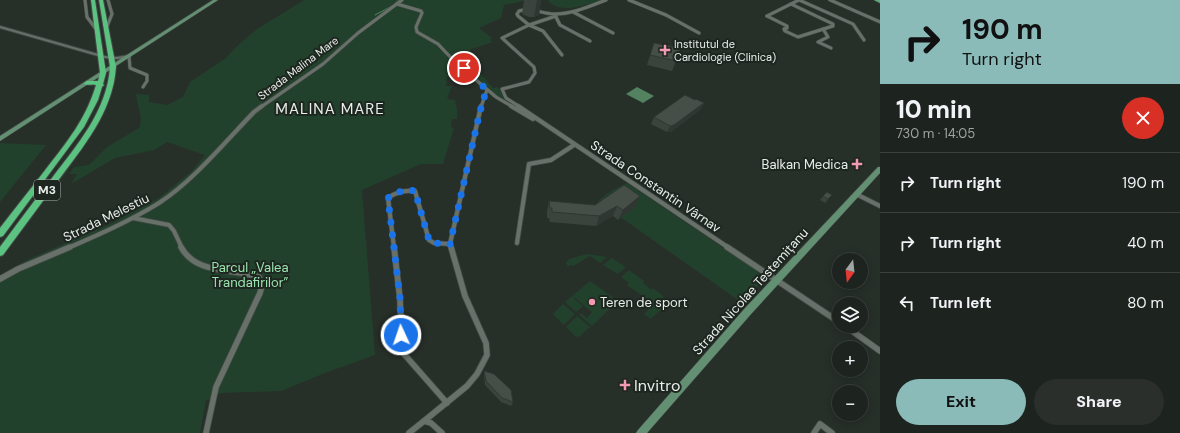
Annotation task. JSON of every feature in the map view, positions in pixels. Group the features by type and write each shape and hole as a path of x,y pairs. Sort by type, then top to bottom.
{"highway":[{"name":"M3","path":"0,234 82,126 95,100 101,84 103,73 93,0"},
{"name":"M3","path":"0,253 73,156 93,126 108,91 113,67 101,0"},
{"path":"87,83 95,82 101,84"}],"main road":[{"path":"0,139 216,0"},
{"path":"876,0 880,2"},
{"name":"Strada Nicolae Testemițanu","path":"641,433 880,169"}],"street":[{"path":"85,0 87,17 96,29"},
{"path":"106,29 112,14 108,0"},
{"name":"Strada Malina Mare","path":"226,140 254,112 323,64 358,33 402,0"},
{"path":"529,25 555,15 573,12 606,0"},
{"path":"629,0 666,15 699,33"},
{"path":"791,4 834,25 802,37 795,36 784,30 787,26 767,16 791,4 799,0 850,23 856,27 864,40"},
{"path":"830,0 880,22"},
{"path":"397,4 421,11 422,13 416,27 417,32 428,36 438,44 455,62 487,90 519,112 540,122"},
{"path":"562,55 543,31 529,25 518,16 519,11 534,9 555,15 560,24 590,42"},
{"path":"573,12 613,33"},
{"name":"Strada Constantin Vârnav","path":"529,25 502,38 535,69 534,77 529,82 502,89 506,98 832,317"},
{"path":"0,27 100,56 112,58 129,56 130,68 148,75 144,87"},
{"path":"823,29 828,38 818,42 831,48"},
{"path":"409,433 467,386 477,374 487,352 486,343 465,296 450,244 478,120 487,90"},
{"name":"Strada Melestiu","path":"0,279 18,269 133,218 176,190 226,140"},
{"path":"517,243 529,164 551,160 574,145"},
{"path":"447,403 404,354 402,348 400,298 388,198 405,191 415,191 429,240 434,243 450,244"},
{"path":"856,194 880,206"},
{"path":"133,218 145,223 167,224 172,228 184,252 200,264 216,269 252,274 259,277 262,285 260,293 216,387 206,433"},
{"path":"855,333 880,350"},
{"path":"424,421 431,423 442,433"},
{"path":"814,433 820,424 832,433"}],"green space":[{"name":"Parcul „Valea Trandafirilor”","path":"304,0 528,0 504,5 501,18 479,28 492,38 490,40 493,42 471,49 472,60 478,70 493,88 498,87 505,100 496,95 473,74 447,77 446,86 452,86 447,99 455,100 457,119 452,119 451,127 454,128 443,164 421,164 362,190 375,355 281,391 221,393 206,401 200,433 0,433 0,275 29,259 112,223 159,198 193,170 205,155 167,142 154,150 115,158 71,184 77,174 69,174 74,167 89,165 107,147 139,128 141,116 136,94 149,95 149,102 167,105 183,97 190,82 226,58 237,46 257,29"},
{"path":"548,0 602,0 574,8 566,8 553,5"},
{"path":"0,143 46,145 0,202"},
{"path":"627,183 756,270 761,277 761,282 747,299 742,296 738,300 599,202 599,200 611,191"},
{"path":"587,254 607,257 600,263 590,256 573,266 570,265 568,267 566,263 569,259"},
{"path":"612,258 626,267 618,274 603,265"},
{"path":"629,270 644,281 643,283 652,290 653,288 660,293 666,301 664,307 651,319 644,314 654,304 627,285 629,283 621,277"},
{"path":"590,281 615,299 616,303 592,326 579,315 581,313 587,318 592,312 575,298 574,299 583,306 576,312 565,302"},
{"path":"563,304 575,314 564,325 553,314"},
{"path":"577,316 590,327 579,337 575,336 566,327"}],"shaded area":[{"path":"637,87 654,96 643,103 626,94"}],"building":[{"path":"654,43 680,48 676,61 650,55"},
{"path":"685,95 704,103 674,125 670,126 654,117"},
{"path":"624,185 640,196 623,210 617,206 599,216 552,212 552,208 550,208 549,201 595,205"},
{"path":"827,192 832,195 828,199 823,196"},
{"path":"484,371 494,374 511,390 513,402 502,398 486,381"}],"waterway":[{"path":"375,15 392,6 399,0"}],"place":[{"name":"Institutul de Cardiologie (Clinica)","path":"665,50"},
{"name":"Balkan Medica","path":"857,164"},
{"name":"Teren de sport","path":"592,302"},
{"name":"Invitro","path":"625,385"}],"district":[{"name":"MALINA MARE","path":"330,109"}],"route":[{"path":"401,335 400,298 388,198 405,191 413,190 417,192 429,240 437,244 450,244 478,120 487,90 464,68"}]}
